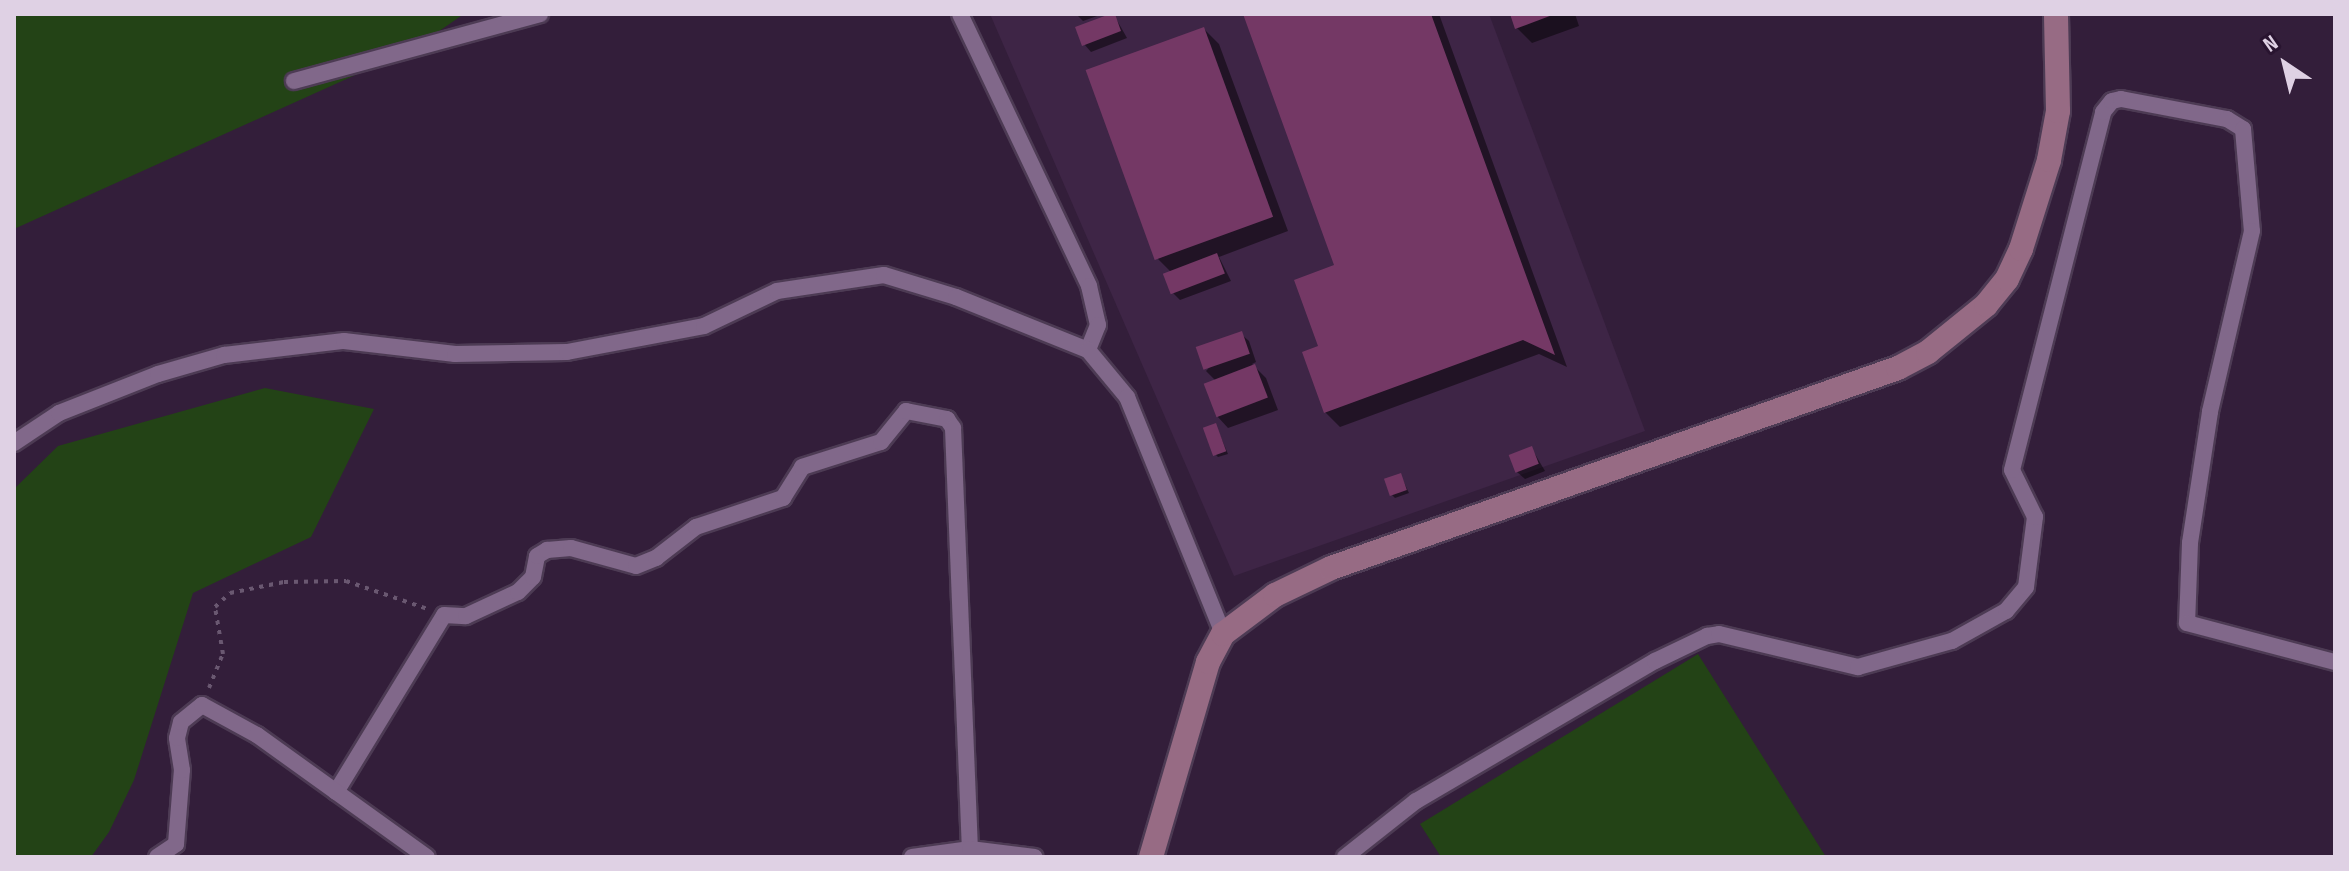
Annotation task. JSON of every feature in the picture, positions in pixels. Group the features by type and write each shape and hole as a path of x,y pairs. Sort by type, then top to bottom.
{"street":[{"path":"294,81 540,14"},
{"path":"960,14 1089,286 1098,325 1088,350"},
{"path":"1151,857 1205,673 1223,634 1275,595 1331,568 1898,368 1957,330 2007,279 2037,204 2058,111 2056,14"},
{"path":"1345,857 1416,801 1655,661 1707,636 1719,634 1858,667 1952,641 2006,611 2026,587 2035,517 2012,470 2103,112 2106,106 2121,99 2227,119 2243,129 2252,231 2210,412 2190,543 2187,623 2335,662"},
{"path":"14,443 59,413 158,374 224,355 344,341 455,354 567,352 704,326 777,291 884,275 956,297 1088,350 1127,397 1223,634"},
{"path":"336,792 444,615 466,616 518,592 533,577 537,556 547,550 571,548 636,566 646,562 696,527 783,498 802,467 881,442 906,411 947,419 953,428 961,550 970,849"},
{"path":"157,857 176,844 182,770 181,722 202,705 257,735 427,857"},
{"path":"912,857 970,849 1035,857"}],"path":[{"path":"202,705 223,654 215,607 230,593 284,582 346,581 444,615"}],"shaded area":[{"path":"990,14 1489,14 1645,431 1234,576"}],"green space":[{"path":"14,14 464,14 413,49 14,229"},
{"path":"265,388 374,409 311,537 193,593 134,780 109,832 91,857 14,857 14,489 58,446"},
{"path":"1698,654 1826,857 1441,857 1420,824"}],"building":[{"path":"1115,14 1121,31 1082,46 1075,27"},
{"path":"1243,14 1431,14 1555,355 1523,340 1324,413 1302,352 1318,346 1294,280 1334,265"},
{"path":"1510,14 1555,14 1515,29"},
{"path":"1204,27 1273,217 1155,260 1086,70"},
{"path":"1217,253 1225,274 1171,294 1163,274"},
{"path":"1242,331 1250,354 1203,370 1196,347"},
{"path":"1255,364 1268,398 1217,417 1204,384"},
{"path":"1216,423 1226,451 1213,456 1203,428"},
{"path":"1532,446 1539,464 1515,473 1509,455"},
{"path":"1401,473 1407,490 1390,496 1384,479"}]}
